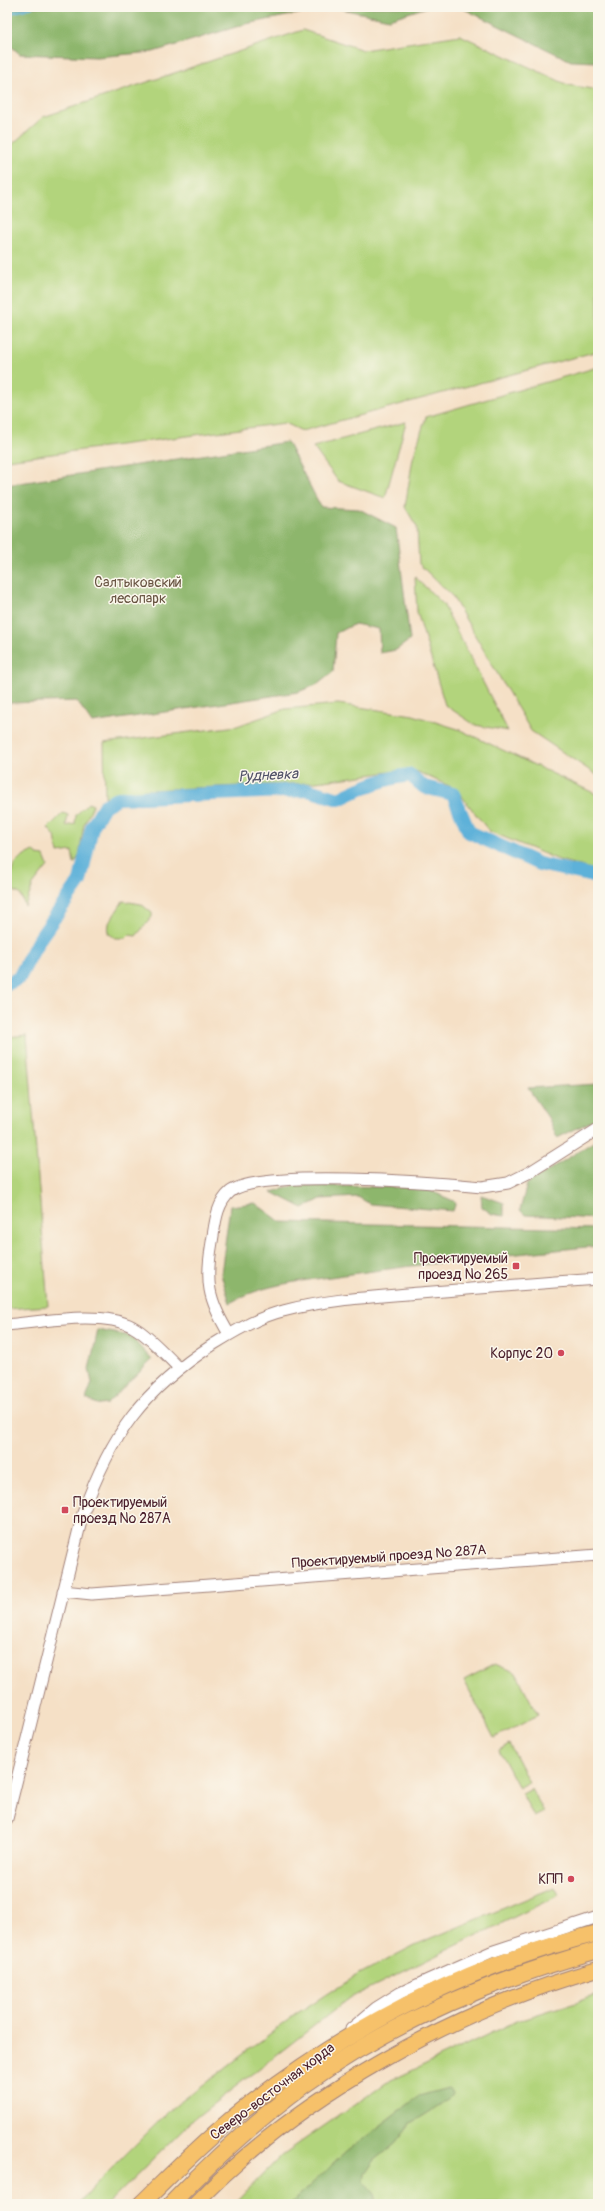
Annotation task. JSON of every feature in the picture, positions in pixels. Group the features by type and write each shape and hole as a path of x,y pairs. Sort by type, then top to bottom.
{"highway":[{"name":"Северо-восточная хорда","path":"141,2204 191,2154 238,2114 334,2044 390,2012 471,1975 598,1933"},
{"name":"Северо-восточная хорда","path":"171,2204 207,2166 257,2122 305,2085 348,2057 394,2030 450,2004 557,1962 598,1950"}],"main road":[{"path":"195,2204 251,2152 331,2092 375,2065 472,2014 550,1983 598,1969"}],"street":[{"path":"230,1334 210,1294 207,1270 220,1206 232,1190 242,1186 294,1178 482,1187 508,1183 542,1165 598,1129"},
{"path":"7,1819 83,1513 102,1464 131,1417 153,1390 179,1368 230,1334 281,1311 326,1302 598,1279"},
{"path":"7,1325 99,1317 116,1320 134,1327 179,1368"},
{"name":"Проектируемый проезд № 287А","path":"63,1591 92,1594 598,1555"},
{"path":"334,2044 376,2008 400,1993 492,1952 598,1917"}],"green space":[{"path":"7,7 332,7 246,24 153,52 97,57 20,54 7,43"},
{"path":"332,7 427,7 389,19"},
{"path":"460,7 598,7 598,62 571,61"},
{"path":"303,30 363,50 460,35 568,85 598,90 598,351 302,431 285,423 7,460 7,149 43,117"},
{"path":"598,367 598,776 531,731 452,596 419,564 417,527 405,507 413,458 426,417"},
{"path":"406,422 385,498 338,481 313,447"},
{"name":"Салтыковский лесопарк","path":"287,442 321,507 359,509 396,528 410,640 396,650 380,653 379,629 355,624 336,633 333,672 318,684 298,692 92,723 77,701 7,703 7,485"},
{"path":"415,577 443,604 508,731 475,725 445,705 417,612"},
{"path":"338,704 413,715 458,729 598,795 598,871 559,860 489,831 456,789 411,769 309,783 146,790 105,797 104,743 237,726 285,709"},
{"path":"88,803 93,805 84,825 79,856 74,864 72,851 58,853 55,836 48,828 63,813 68,815 66,826 75,824 76,815"},
{"path":"34,851 37,855 44,856 48,866 33,885 25,906 20,894 10,889 11,875 17,861"},
{"path":"123,901 141,904 152,913 152,917 136,936 129,935 126,938 115,938 108,933 109,923"},
{"path":"27,1035 48,1306 7,1309 7,1037"},
{"path":"598,1084 598,1118 557,1138 549,1119 528,1088"},
{"path":"598,1139 598,1219 525,1215 520,1210 527,1184"},
{"path":"297,1185 424,1188 456,1202 453,1211 370,1204 358,1197 321,1199 303,1208 272,1192"},
{"path":"481,1195 504,1203 504,1216 492,1214 482,1207"},
{"path":"255,1203 281,1222 598,1229 598,1246 439,1263 300,1281 257,1291 230,1303 221,1274 230,1206"},
{"path":"98,1330 130,1336 152,1360 107,1404 100,1405 86,1399 92,1383 89,1369"},
{"path":"495,1664 516,1673 538,1715 494,1738 464,1680"},
{"path":"509,1744 529,1782 519,1788 499,1750"},
{"path":"532,1789 544,1812 534,1817 522,1794"},
{"path":"555,1887 559,1895 350,1998 195,2118 108,2204 79,2204 92,2188 170,2110 296,2014 348,1980 415,1945"},
{"path":"598,1995 598,2204 234,2204 282,2155 386,2083 516,2021"},
{"path":"448,2088 454,2093 431,2111 410,2124 395,2143 374,2160 365,2173 364,2181 374,2193 376,2204 290,2204 346,2152 419,2096"}],"waterway":[{"path":"7,14 32,7"},
{"name":"Рудневка","path":"7,984 19,978 38,941 80,881 92,827 104,806 118,798 308,790 339,799 373,784 391,778 410,775 424,787 453,794 469,832 539,864 598,877"}],"place":[{"name":"Проектируемый проезд № 265","path":"516,1266"},
{"name":"Корпус 20","path":"561,1353"},
{"name":"Проектируемый проезд № 287А","path":"65,1510"},
{"name":"КПП","path":"571,1879"}]}
